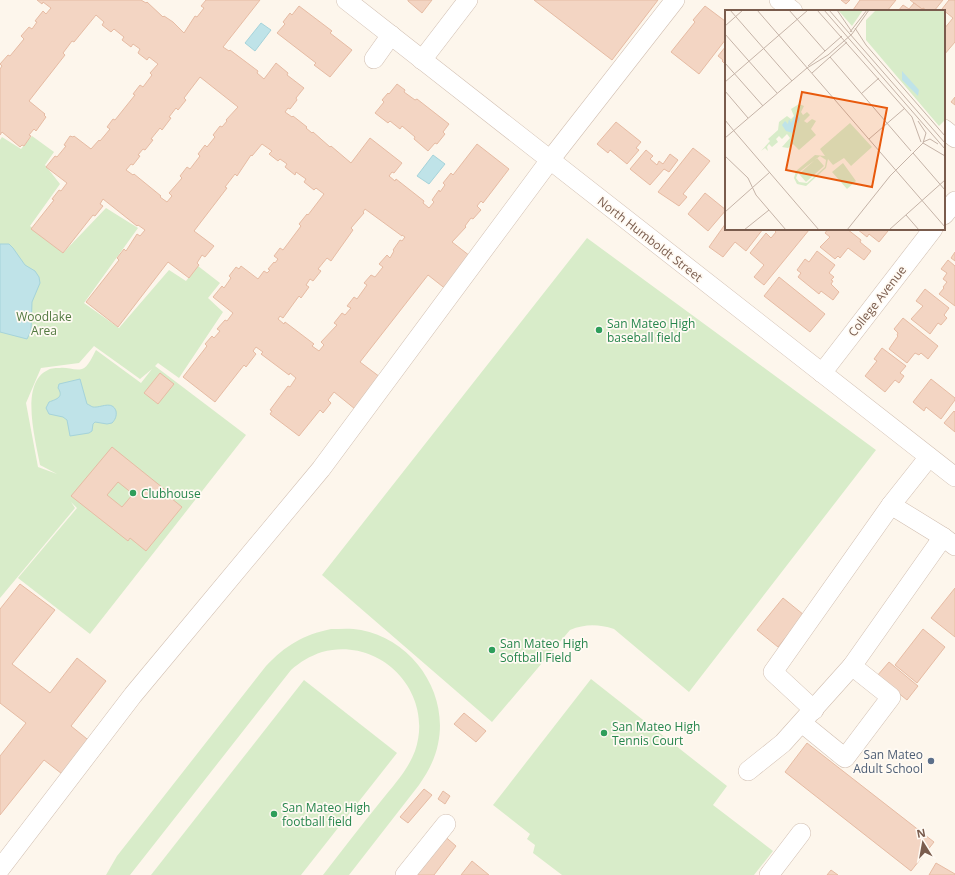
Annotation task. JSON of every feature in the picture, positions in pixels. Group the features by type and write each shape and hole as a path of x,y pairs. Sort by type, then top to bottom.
{"street":[{"name":"North Humboldt Street","path":"346,0 955,477"},
{"path":"422,60 468,0"},
{"path":"0,869 133,695 321,469 550,160 675,0"},
{"path":"779,0 793,10"},
{"path":"374,59 391,36"},
{"path":"945,130 955,138"},
{"path":"945,214 955,201"},
{"name":"College Avenue","path":"822,373 932,230"},
{"path":"852,666 891,697 846,758 808,716 773,672 891,505 929,457"},
{"path":"748,771 784,744 852,666 949,542 891,505"},
{"path":"405,875 446,824"},
{"path":"769,875 801,833"}],"green space":[{"name":"Woodlake Area","path":"32,136 54,152 45,165 60,184 30,226 63,253 106,208 138,228 84,303 119,328 169,270 186,281 198,266 220,283 208,298 223,312 179,378 158,363 155,366 246,435 90,634 18,578 77,508 71,502 75,508 0,598 0,140 2,137 21,149","holes":["94,346 140,379 152,369 141,383 96,350 88,364 82,369 52,368 39,377 34,387 32,399 35,442 40,465 57,474 38,467 26,403 41,368 79,363"]},
{"path":"587,238 876,450 689,692 614,629 602,626 586,626 570,630 492,722 322,575"},
{"path":"331,629 357,629 380,636 397,645 411,657 423,672 432,688 438,706 440,725 437,750 419,785 349,875 323,875 404,771 415,751 419,729 417,709 410,690 398,674 383,661 364,653 344,649 322,652 298,664 291,670 130,875 106,875 117,856 266,666 281,652 303,638"},
{"name":"San Mateo High Tennis Court","path":"591,679 727,786 713,805 773,851 754,875 562,875 533,853 535,845 527,839 530,834 493,805"},
{"name":"San Mateo High football field","path":"304,680 397,753 301,875 151,875"}],"water":[{"path":"261,23 271,30 255,51 245,43"},
{"path":"433,155 445,164 429,184 417,176"},
{"path":"0,244 9,244 25,265 35,271 39,277 40,283 32,302 31,331 27,339 0,332"},
{"path":"80,379 87,404 93,407 106,405 112,406 116,411 116,416 112,423 107,424 95,422 93,424 92,431 89,433 70,436 67,420 63,417 49,414 46,408 49,402 60,396 60,391 58,388 59,384"}],"building":[{"path":"37,0 141,0 146,3 147,2 163,17 164,16 173,22 184,33 195,16 197,17 204,8 201,6 206,0 260,0 223,47 229,51 230,50 258,71 257,73 264,79 276,63 288,73 287,75 304,88 290,109 288,108 285,112 292,117 293,116 312,133 313,132 351,163 370,138 402,163 394,173 392,172 389,176 395,181 396,179 424,201 423,203 429,208 434,202 432,200 439,190 440,192 445,185 443,183 451,173 453,175 477,144 509,169 483,203 481,201 477,206 481,210 473,219 471,218 465,226 466,227 452,242 470,256 447,290 428,275 360,362 380,377 355,409 334,392 328,400 331,403 323,413 320,410 299,436 270,414 272,411 270,410 296,378 290,373 289,375 261,354 263,352 256,347 253,351 256,354 246,367 244,365 215,402 183,377 207,346 205,344 212,336 214,338 220,331 217,329 225,320 227,321 233,313 213,297 222,286 224,288 231,278 229,276 236,267 239,269 241,266 258,279 264,271 267,273 270,270 268,269 278,259 274,256 280,248 283,250 301,226 299,224 324,194 316,188 314,190 304,182 306,179 296,172 295,175 285,167 287,164 280,159 278,161 269,154 272,151 262,144 252,156 251,155 237,176 235,174 225,187 227,188 194,231 214,246 205,257 202,255 197,263 199,265 189,278 168,262 118,327 86,302 119,260 117,258 124,249 126,251 137,234 140,236 145,230 138,225 137,226 103,199 100,204 103,206 95,216 93,215 63,253 31,229 54,200 52,199 59,190 61,191 67,183 46,167 66,146 64,145 70,136 74,136 91,149 99,140 100,141 110,129 107,127 113,119 115,120 135,95 133,94 140,85 143,87 152,75 150,73 158,64 149,57 147,60 138,53 140,49 133,44 131,47 122,40 124,37 114,29 111,32 102,25 104,22 96,15 74,42 72,41 63,53 65,55 29,101 45,114 44,115 46,117 36,131 34,129 29,135 31,136 24,146 22,145 20,147 2,132 0,135 0,69 2,66 0,64 8,55 10,56 24,39 21,36 29,27 32,29 37,22 35,21 43,11 46,14 51,8 43,2 42,4","holes":["200,77 238,107 226,120 227,121 222,127 220,126 213,135 215,137 207,147 205,145 198,154 200,156 190,169 187,167 180,176 182,178 169,193 172,196 167,202 134,174 133,175 126,170 131,164 133,165 140,156 138,155 143,149 145,150 153,140 151,139 160,128 162,130 176,108 178,110 186,100 184,98","365,209 405,237 402,241 400,240 393,250 394,251 390,258 387,255 379,264 383,267 375,277 371,275 364,283 367,285 357,299 354,297 347,306 351,308 345,315 342,313 334,323 337,325 321,342 324,345 319,351 312,346 314,344 285,322 284,324 278,319 280,316 283,318 299,296 301,298 309,287 306,285 310,279 313,281 321,271 318,269 327,258 331,261 353,230 351,228 364,213 363,212"]},
{"path":"408,0 432,0 422,13"},
{"path":"534,0 658,0 612,60"},
{"path":"841,0 850,0 846,4"},
{"path":"860,0 896,0 888,10 853,10"},
{"path":"910,0 943,0 935,10 922,9"},
{"path":"949,0 955,0 955,42 945,54 945,28 953,18 942,9"},
{"path":"914,3 926,10 899,10 903,5 909,9"},
{"path":"299,6 332,31 330,33 352,50 330,77 314,65 316,63 277,33 285,24 283,22 290,13 292,15"},
{"path":"705,6 725,21 725,40 699,74 671,52 695,22 693,20"},
{"path":"725,47 725,64 718,56"},
{"path":"397,84 405,90 404,92 415,100 417,99 449,124 443,132 445,134 437,144 435,143 428,151 402,126 400,129 390,121 388,123 375,113 384,102 382,100"},
{"path":"955,97 955,105 951,102"},
{"path":"616,122 641,142 636,148 639,150 627,164 610,150 608,153 597,144"},
{"path":"693,148 710,161 683,194 687,197 679,206 658,192"},
{"path":"646,150 653,156 650,159 657,165 659,161 663,164 670,154 678,160 669,172 664,169 650,185 630,169"},
{"path":"705,193 725,209 725,211 708,231 688,214"},
{"path":"725,224 725,230 762,230 746,251 735,242 723,257 709,247"},
{"path":"774,230 809,230 764,285 754,277 764,265 750,253 766,233 771,238 776,232"},
{"path":"827,230 848,230 861,240 860,242 871,251 864,260 848,248 840,258 838,256 835,259 820,247 830,237 825,233"},
{"path":"858,230 888,231 879,242 869,234 867,237"},
{"path":"817,251 835,265 829,273 834,277 831,280 833,281 831,284 839,292 833,300 821,291 819,294 798,277 801,273 797,270 805,259 809,262"},
{"path":"955,252 955,261 951,258"},
{"path":"948,260 955,266 955,306 939,294 947,282 943,279 947,273 941,269"},
{"path":"779,277 825,314 810,332 764,296"},
{"path":"925,289 949,308 944,315 947,318 941,325 938,323 930,334 911,319 923,306 916,301"},
{"path":"903,318 938,346 928,359 921,353 919,355 915,353 907,363 889,349 898,336 898,333 894,329"},
{"path":"882,348 906,366 900,373 904,376 899,383 895,380 885,392 865,376 877,361 874,359"},
{"path":"160,373 174,384 158,404 144,393"},
{"path":"931,379 955,398 941,419 926,407 924,411 913,402"},
{"path":"954,411 955,412 955,432 944,423"},
{"path":"112,447 168,492 166,494 182,507 146,551 130,538 128,541 71,496","holes":["118,482 133,494 122,507 107,495"]},
{"path":"20,584 55,610 12,664 50,693 77,658 106,681 71,726 92,743 66,777 44,760 0,815 0,756 26,723 0,703 0,609"},
{"path":"955,588 955,637 931,618"},
{"path":"783,598 804,615 778,647 757,630"},
{"path":"923,629 945,647 917,683 895,665"},
{"path":"889,662 918,686 907,700 877,676"},
{"path":"464,713 486,731 476,742 454,724"},
{"path":"807,743 934,842 911,871 785,772"},
{"path":"424,789 432,795 408,823 400,817"},
{"path":"443,791 450,796 445,804 438,799"},
{"path":"442,834 456,846 434,875 410,875"},
{"path":"472,861 489,875 461,875"},
{"path":"936,863 955,874 955,875 929,875"},
{"path":"831,870 838,875 827,875"}],"place":[{"name":"San Mateo High baseball field","path":"599,330"},
{"name":"Clubhouse","path":"133,493"},
{"name":"San Mateo High Softball Field","path":"492,650"},
{"name":"San Mateo High Tennis Court","path":"604,733"},
{"name":"San Mateo Adult School","path":"931,761"},
{"name":"San Mateo High football field","path":"274,814"}]}
